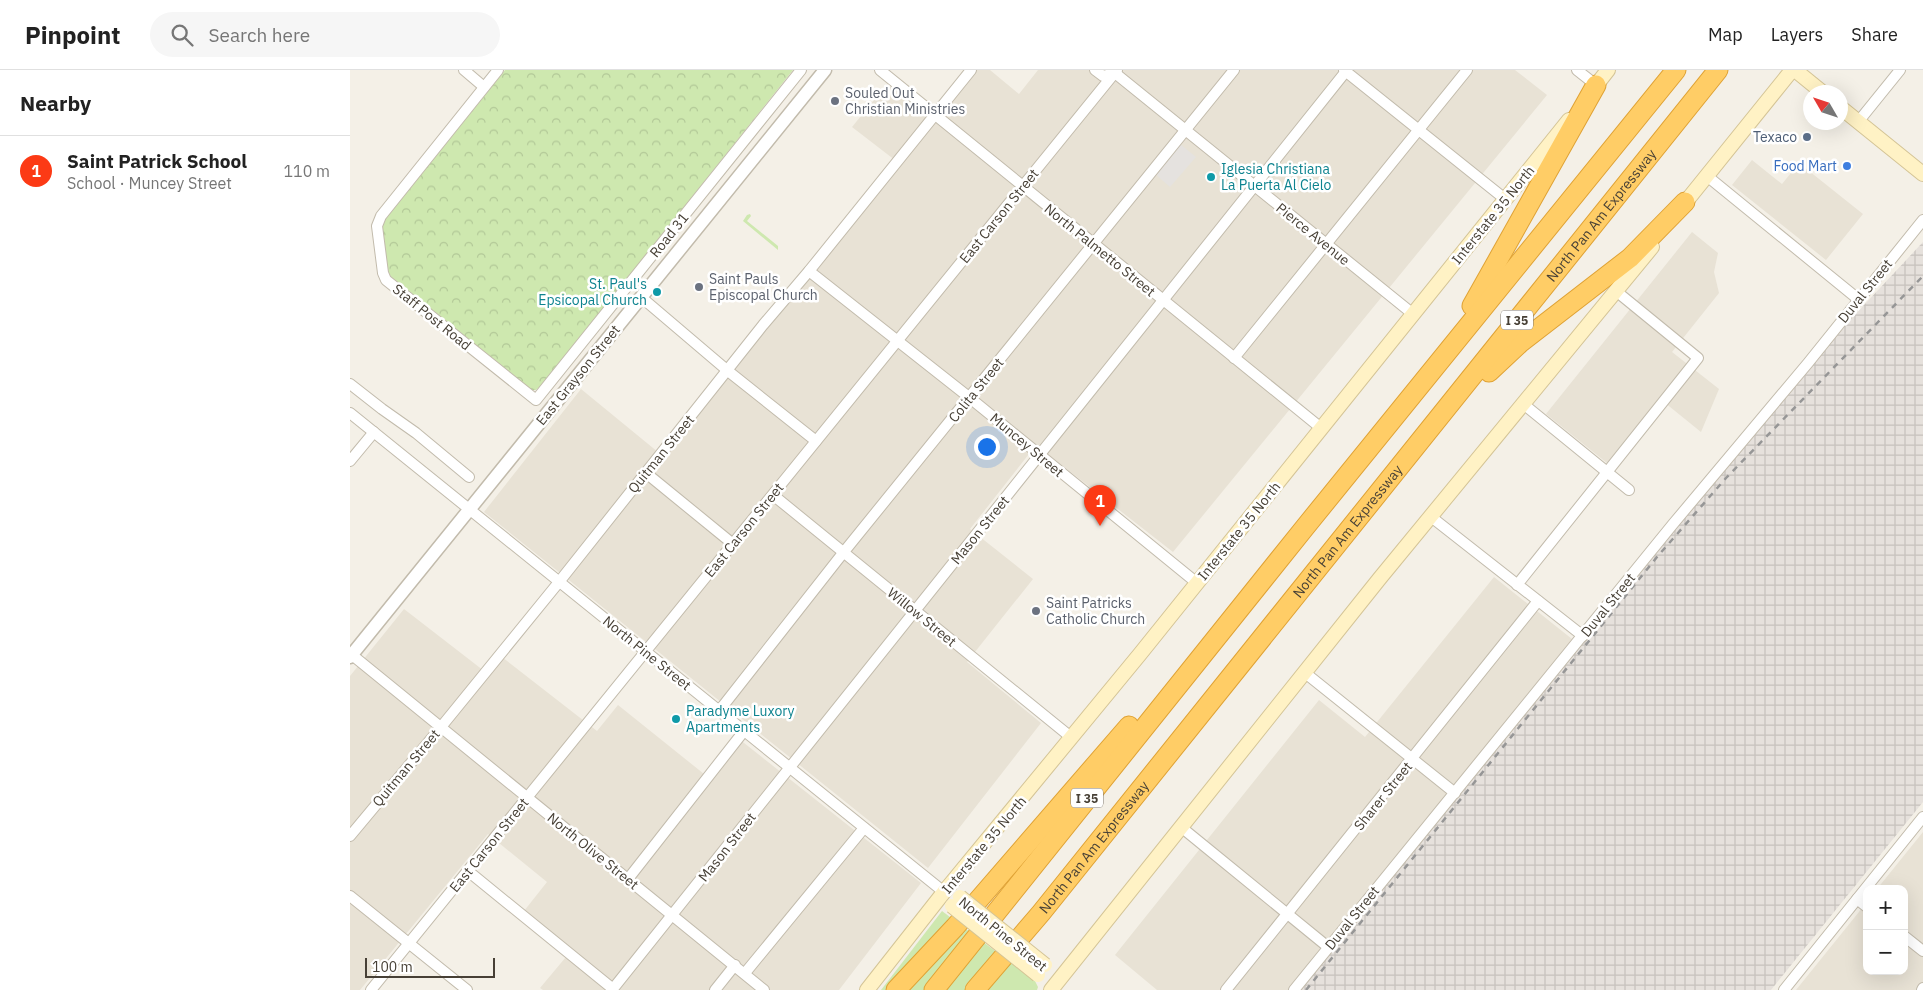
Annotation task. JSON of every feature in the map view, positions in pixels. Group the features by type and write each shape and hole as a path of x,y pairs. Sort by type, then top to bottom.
{"highway":[{"name":"I 35","path":"936,986 1676,70"},
{"name":"North Pan Am Expressway","path":"975,990 1041,913 1718,70"},
{"path":"1306,526 1473,304 1596,85"},
{"path":"1316,571 1420,458 1502,359 1542,325 1630,258 1685,202"},
{"path":"896,990 956,927 1184,665 1232,618"},
{"path":"985,990 1041,913"}],"main road":[{"name":"Interstate 35 North","path":"867,990 944,892 1072,738 1608,70"},
{"path":"1058,988 1181,827 1304,672 1794,70 1813,85"},
{"path":"1848,114 1920,172"},
{"name":"North Pine Street","path":"944,892 1042,970 1058,988"}],"street":[{"path":"464,70 484,87"},
{"name":"Staff Post Road","path":"498,70 381,216 377,226 383,273 386,280 536,400"},
{"name":"Road 31","path":"536,400 801,70"},
{"name":"East Grayson Street","path":"351,656 825,70"},
{"name":"North Palmetto Street","path":"880,70 1093,245 1321,428"},
{"name":"Quitman Street","path":"350,836 442,727 971,70"},
{"path":"1095,70 1103,76 1116,71"},
{"name":"Colita Street","path":"720,711 843,554 1234,70"},
{"path":"1234,358 1467,70"},
{"path":"1577,70 1596,85"},
{"path":"1858,122 1900,70"},
{"name":"Pierce Avenue","path":"1116,71 1185,131 1413,314"},
{"name":"East Carson Street","path":"371,990 1116,71"},
{"path":"1346,71 1505,199"},
{"name":"Mason Street","path":"613,989 1346,71"},
{"path":"1707,176 1858,298"},
{"name":"Duval Street","path":"1294,990 1923,220"},
{"name":"Muncey Street","path":"809,271 970,398 1196,583"},
{"path":"1517,585 1698,358 1616,291"},
{"path":"642,297 816,441"},
{"path":"350,384 416,433 469,477"},
{"path":"1522,403 1629,490"},
{"name":"North Pine Street","path":"350,413 944,892"},
{"path":"350,461 374,432"},
{"path":"646,473 733,544"},
{"name":"Willow Street","path":"772,495 1072,738"},
{"path":"1430,516 1583,636"},
{"name":"Sharer Street","path":"1226,990 1538,601"},
{"name":"North Olive Street","path":"351,656 442,727 764,990"},
{"path":"1304,672 1455,793"},
{"path":"628,879 744,731"},
{"path":"1784,990 1923,817"},
{"path":"1181,827 1328,947"},
{"path":"745,973 864,828"},
{"path":"468,871 613,989"},
{"path":"350,896 467,990"},
{"path":"1857,899 1863,904"},
{"path":"1908,939 1923,951"},
{"path":"715,990 735,965"}],"shaded area":[{"path":"975,70 990,70 1019,94 1038,70 1515,70 1547,95 1173,552 1036,445 970,529 1033,579 967,662 1041,723 928,868 484,512 581,389 664,457 900,164 852,127 887,84 933,121"},
{"path":"1180,144 1196,157 1170,187 1155,174"},
{"path":"1752,160 1782,184 1799,163 1863,214 1826,260 1732,185"},
{"path":"1692,232 1718,253 1714,272 1719,293 1672,352 1719,389 1701,432 1659,398 1607,463 1546,414"},
{"path":"1923,242 1923,802 1771,990 1300,990 1687,512 1851,319"},
{"path":"1494,577 1572,639 1291,990 1157,990 1115,955 1319,700 1365,737"},
{"path":"404,609 488,674 502,657 597,731 618,705 704,774 734,735 921,883 839,990 543,990 540,988 571,951 524,911 547,882 488,834 360,990 350,990 350,676"},
{"path":"1923,832 1923,990 1796,990 1863,907 1863,975 1908,975 1908,885 1880,885"}],"green space":[{"path":"505,70 793,70 544,383 536,390 531,390 410,295 386,272 382,223"},
{"path":"750,214 751,216 747,221 778,246 778,250 743,221"},
{"path":"942,911 1035,981 1038,987 1037,990 881,990"}],"railway":[{"path":"1306,990 1657,557 1726,478 1923,276"}],"place":[{"name":"Souled Out Christian Ministries","path":"835,101"},
{"name":"Texaco","path":"1807,137"},
{"name":"Food Mart","path":"1847,166"},
{"name":"Iglesia Christiana La Puerta Al Cielo","path":"1211,177"},
{"name":"Saint Pauls Episcopal Church","path":"699,287"},
{"name":"St. Paul's Epsicopal Church","path":"657,292"},
{"name":"Saint Patrick School","path":"1100,526"},
{"name":"Saint Patricks Catholic Church","path":"1036,611"},
{"name":"Paradyme Luxory Apartments","path":"676,719"}]}
